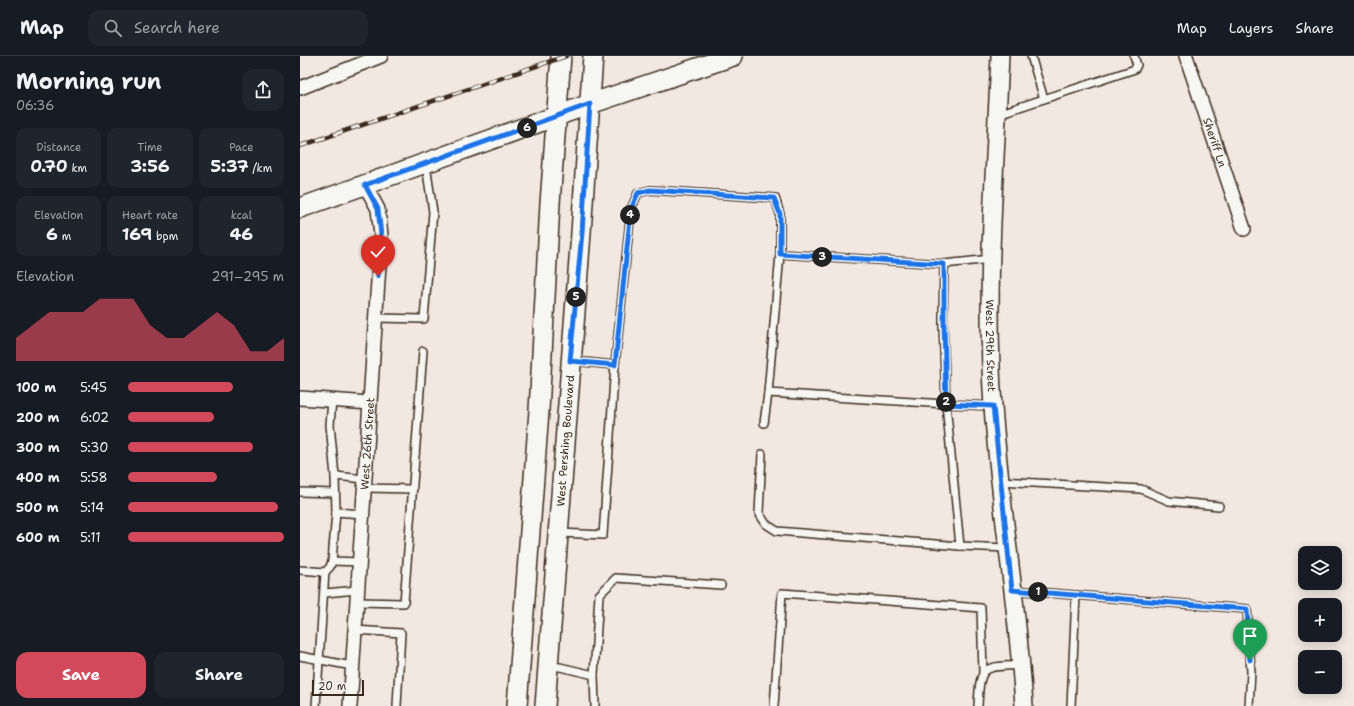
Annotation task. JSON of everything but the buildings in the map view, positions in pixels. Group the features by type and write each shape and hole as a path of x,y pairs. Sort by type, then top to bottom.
{"main road":[{"path":"517,706 538,419 550,210 561,56"},
{"name":"West Pershing Boulevard","path":"545,706 570,361 582,233 593,56"},
{"path":"300,208 590,104 679,76 733,56"}],"street":[{"path":"300,88 361,60 381,56"},
{"name":"West 29th Street","path":"1000,56 991,259 990,321 993,406 1024,706"},
{"name":"Sheriff Ln","path":"1186,56 1244,229"},
{"name":"West 26th Street","path":"350,706 381,235 378,209 365,185"},
{"path":"300,398 370,403"}],"lane":[{"path":"1030,56 1044,99"},
{"path":"998,114 1135,69 1137,65 1134,56"},
{"path":"376,318 424,320 433,212 426,164"},
{"path":"558,532 603,536 615,365 631,209 638,193 650,190 774,198 780,214 780,254 764,423"},
{"path":"780,254 944,264 991,259"},
{"path":"944,264 946,404 960,546"},
{"path":"325,593 404,603 423,351"},
{"path":"570,361 615,365"},
{"path":"768,393 993,406"},
{"path":"316,706 325,593 325,572 330,567 332,561 336,512 335,476 330,425 332,400"},
{"path":"762,454 759,512 766,524 777,531 960,546 1007,548"},
{"path":"335,476 365,483 413,488"},
{"path":"1000,481 1141,489 1169,501 1218,506"},
{"path":"300,492 336,493"},
{"path":"336,512 363,514"},
{"path":"332,561 360,562"},
{"path":"300,570 325,572"},
{"path":"594,706 594,675 599,595 616,578 721,585"},
{"path":"1012,590 1247,609 1251,672 1249,706"},
{"path":"774,706 782,593 981,608 983,672"},
{"path":"1071,706 1076,595"},
{"path":"355,630 401,633 397,706"},
{"path":"300,656 352,666"},
{"path":"978,706 979,679 983,672 989,668 1020,665"},
{"path":"548,666 560,667 594,675"}],"railway":[{"path":"300,146 566,56"}],"route":[{"path":"378,276 381,235 378,209 365,185 590,104 582,233 570,361 585,361 615,365 631,209 638,193 650,190 774,198 780,214 780,254 944,264 946,404 993,406 998,468 1012,590 1247,609 1250,660"}]}
